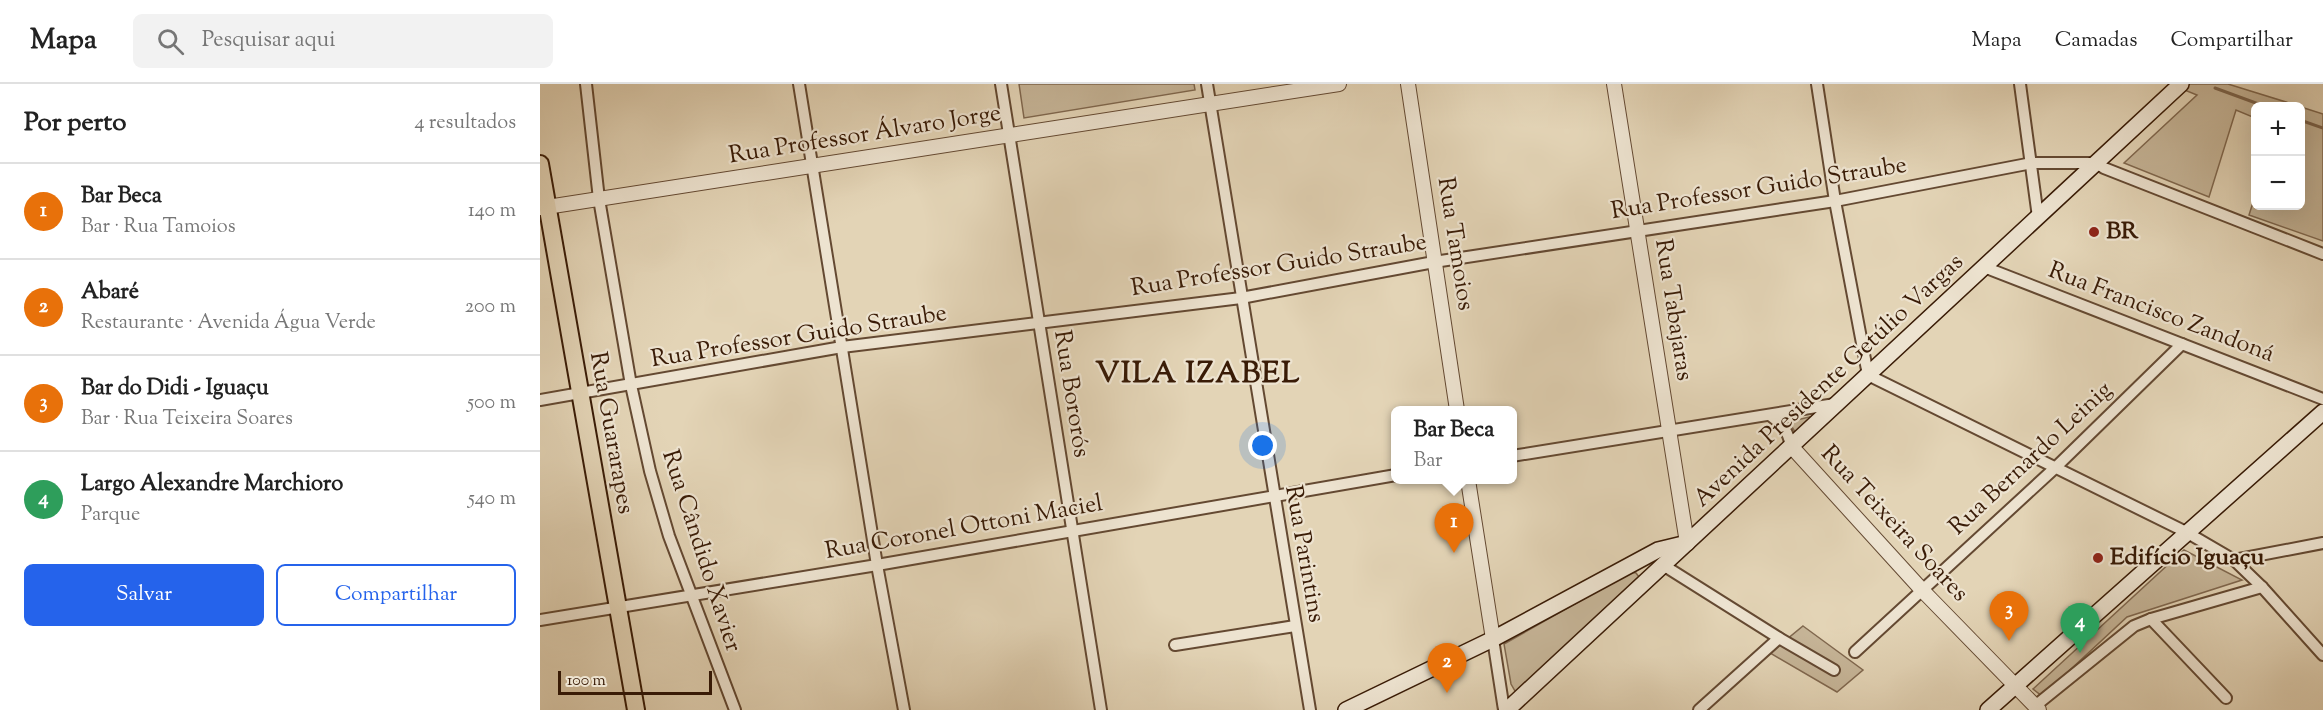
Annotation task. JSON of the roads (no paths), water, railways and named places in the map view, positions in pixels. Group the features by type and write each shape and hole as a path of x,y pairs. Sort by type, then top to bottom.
{"main road":[{"name":"Avenida Presidente Getúlio Vargas","path":"1505,710 2096,163 2165,91 2181,84"},
{"name":"Rua Guararapes","path":"540,164 543,207 580,394 636,710"},
{"path":"1988,710 2323,412"},
{"path":"1347,710 1493,639 1646,556 1666,547 1687,543"},
{"path":"1646,556 1663,565"}],"street":[{"name":"Rua Cândido Xavier","path":"586,84 599,199 631,385 655,492 690,595 735,710"},
{"path":"800,84 877,565 904,710"},
{"name":"Rua Bororós","path":"1001,84 1101,710"},
{"name":"Rua Parintins","path":"1207,84 1310,710"},
{"name":"Rua Professor Álvaro Jorge","path":"543,207 1339,84"},
{"name":"Rua Tamoios","path":"1408,84 1456,406"},
{"name":"Rua Tabajaras","path":"1614,84 1687,543"},
{"path":"1817,84 1835,201 1868,375 2186,532 2234,560 2262,587 2323,655"},
{"path":"2020,84 2038,217"},
{"name":"Rua Professor Guido Straube","path":"540,400 842,346 1241,298 1434,262 1835,201 2032,163 2096,163"},
{"path":"2096,163 2113,172 2323,254"},
{"name":"Rua Francisco Zandoná","path":"1984,267 2323,399"},
{"name":"Rua Bernardo Leinig","path":"1855,652 2056,467 2182,344"},
{"path":"1517,455 1836,404"},
{"path":"1771,416 1783,425 1791,446"},
{"name":"Rua Teixeira Soares","path":"1791,446 1922,590 2037,708"},
{"name":"Rua Coronel Ottoni Maciel","path":"540,620 877,565 1391,476"},
{"path":"1469,484 1505,710"},
{"path":"2234,560 2323,543"},
{"path":"1663,565 1834,670"},
{"path":"2037,708 2134,626 2262,587"},
{"path":"2151,619 2226,698"},
{"path":"1175,645 1295,626"},
{"path":"1699,710 1779,638"}],"waterway":[{"path":"2215,88 2253,102"},
{"path":"2305,122 2323,128"}],"place":[{"name":"BR","path":"2094,232"},
{"name":"Bar Beca","path":"1454,553"},
{"name":"Edifício Iguaçu","path":"2098,558"},
{"name":"Bar do Didi - Iguaçu","path":"2009,641"},
{"name":"Largo Alexandre Marchioro","path":"2080,653"},
{"name":"Abaré","path":"1447,693"}],"district":[{"name":"VILA IZABEL","path":"1198,374"}]}
